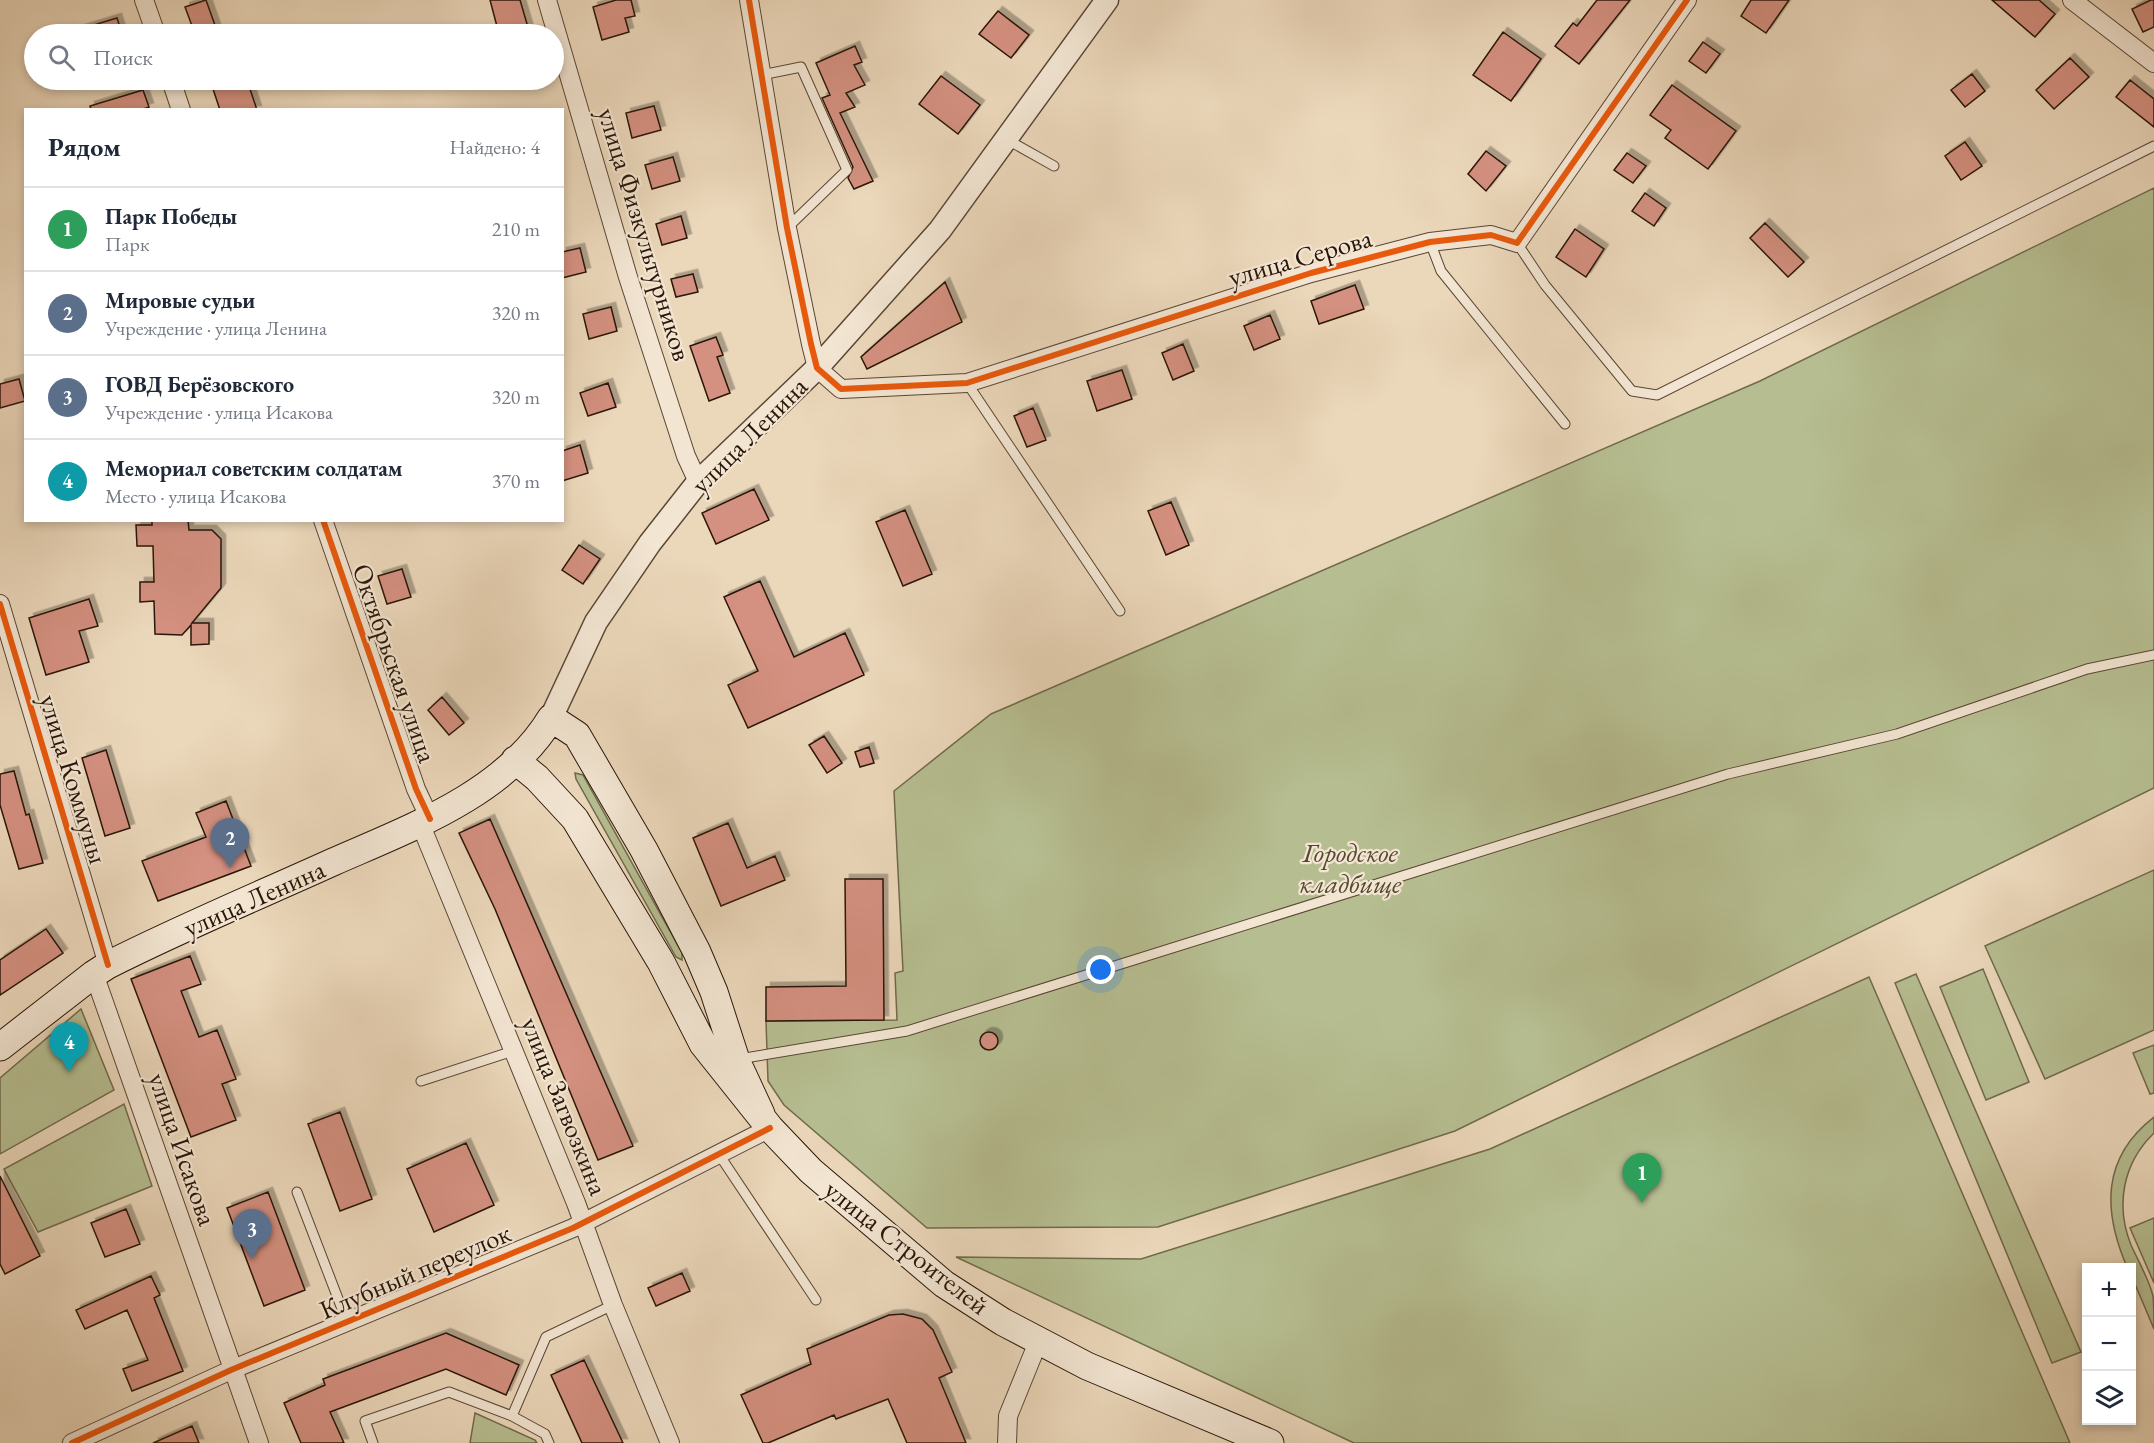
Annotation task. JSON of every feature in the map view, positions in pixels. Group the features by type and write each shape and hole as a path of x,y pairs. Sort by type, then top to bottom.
{"main road":[{"name":"улица Ленина","path":"0,1047 101,970 425,821 484,787 542,734 551,718"},
{"path":"551,718 577,735 644,850 696,952 714,993 736,1059 765,1121"},
{"name":"улица Строителей","path":"515,760 537,778 575,819 662,962 703,1044 765,1121 812,1172 944,1284 1038,1342 1270,1443"},
{"path":"662,962 680,972 691,969 696,952"}],"street":[{"path":"144,0 152,24"},
{"name":"улица Физкультурников","path":"547,0 554,24"},
{"path":"749,0 787,228 817,368"},
{"name":"улица Ленина","path":"551,718 596,622 650,543 698,482 817,368 940,230 1107,0"},
{"path":"1517,243 1687,0"},
{"path":"2072,0 2154,63"},
{"name":"улица Физкультурников","path":"564,58 628,277 686,456 698,482"},
{"path":"174,90 180,108"},
{"name":"улица Серова","path":"817,368 841,389 967,383 1311,273 1430,242 1491,235 1517,243"},
{"name":"Октябрьская улица","path":"324,522 425,821"},
{"name":"улица Коммуны","path":"0,604 101,970"},
{"name":"улица Загвозкина","path":"425,821 513,1051 583,1222 613,1305 670,1443"},
{"name":"улица Исакова","path":"101,970 231,1370 259,1443"},
{"name":"Клубный переулок","path":"72,1443 231,1370 583,1222 718,1153 765,1121"},
{"path":"1007,1443 1008,1416 1038,1342"}],"lane":[{"path":"761,75 801,67 847,170 787,228"},
{"path":"1006,139 1054,166"},
{"path":"1517,243 1545,285 1632,391 1657,395 2154,146"},
{"path":"1430,242 1441,271 1565,424"},
{"path":"967,383 1120,611"},
{"path":"736,1059 907,1031 1728,774 1898,734 2087,669 2154,655"},
{"path":"421,1081 513,1051"},
{"path":"718,1153 816,1300"},
{"path":"297,1192 347,1322"},
{"path":"512,1416 546,1337 613,1305"},
{"path":"373,1443 365,1421 449,1392 512,1416 544,1434 549,1443"}],"green space":[{"name":"Городское кладбище","path":"2154,188 2154,788 1455,1131 1158,1227 927,1228 784,1105 768,1081 766,1021 897,1020 895,973 903,971 894,791 991,714 1760,381"},
{"path":"575,773 583,775 682,953 682,960 676,957 576,779"},
{"path":"2154,870 2154,1030 2045,1079 1985,946"},
{"path":"1983,969 2029,1082 1986,1100 1940,987"},
{"path":"1916,974 2081,1352 2052,1363 1895,983"},
{"path":"1869,977 2070,1443 1354,1443 956,1257 1141,1259 1490,1149"},
{"path":"81,1009 114,1090 0,1154 0,1078"},
{"path":"2154,1045 2154,1093 2150,1094 2133,1053"},
{"path":"124,1104 152,1186 38,1232 4,1169"},
{"path":"2154,1117 2154,1133 2143,1145 2129,1171 2125,1185 2123,1215 2131,1245 2153,1296 2154,1329 2136,1286 2136,1263 2125,1263 2119,1246 2111,1206 2116,1168 2124,1150 2137,1133"},
{"path":"2154,1218 2154,1283 2130,1228"},
{"path":"475,1413 535,1440 537,1443 470,1443"}],"building":[{"path":"206,0 215,24 191,24 185,7"},
{"path":"490,0 520,0 527,24 496,24"},
{"path":"616,0 631,0 635,16 625,18 629,32 602,40 593,7"},
{"path":"1597,0 1630,0 1579,64 1555,46 1573,23 1577,26"},
{"path":"1751,0 1789,0 1766,33 1741,16"},
{"path":"1992,0 2039,0 2055,14 2035,37"},
{"path":"2154,0 2154,27 2143,32 2132,9"},
{"path":"998,11 1029,35 1011,58 979,34"},
{"path":"117,18 119,24 97,24"},
{"path":"1503,32 1541,59 1511,101 1473,75"},
{"path":"1703,42 1720,54 1706,73 1689,61"},
{"path":"855,46 862,62 854,65 865,85 846,93 855,107 840,113 873,181 854,189 848,178 853,167 822,98 830,95 816,63"},
{"path":"2070,58 2089,77 2054,109 2036,90"},
{"path":"1972,74 1985,91 1965,107 1951,90"},
{"path":"941,76 980,105 958,134 919,104"},
{"path":"2130,80 2154,99 2154,127 2116,97"},
{"path":"1672,85 1736,131 1708,169 1665,138 1671,130 1650,115"},
{"path":"143,90 149,107 90,108 90,106"},
{"path":"213,90 250,90 256,108 219,108"},
{"path":"654,106 661,130 632,138 626,113"},
{"path":"1965,142 1982,166 1961,180 1945,156"},
{"path":"1486,151 1506,166 1486,191 1468,174"},
{"path":"1627,153 1646,166 1633,183 1614,170"},
{"path":"673,157 680,181 652,189 645,165"},
{"path":"1645,193 1666,208 1654,226 1632,211"},
{"path":"681,216 687,238 662,245 656,224"},
{"path":"1765,223 1804,262 1788,277 1750,238"},
{"path":"1575,229 1604,249 1586,277 1556,257"},
{"path":"580,248 586,272 564,278 564,252"},
{"path":"693,274 698,292 676,297 671,279"},
{"path":"945,282 962,322 867,369 861,357"},
{"path":"1355,285 1364,309 1319,324 1311,301"},
{"path":"611,307 617,331 589,339 583,314"},
{"path":"1270,315 1280,339 1254,350 1244,326"},
{"path":"716,337 723,355 717,357 730,393 709,401 690,346"},
{"path":"1183,344 1194,371 1173,380 1162,353"},
{"path":"1122,370 1132,399 1097,411 1087,381"},
{"path":"19,379 24,401 0,408 0,384"},
{"path":"608,383 616,407 588,416 580,393"},
{"path":"1033,408 1046,440 1027,447 1014,416"},
{"path":"580,445 588,473 564,480 564,450"},
{"path":"754,489 769,520 716,544 702,513"},
{"path":"1171,502 1189,545 1166,555 1148,511"},
{"path":"905,510 932,574 903,586 876,522"},
{"path":"152,522 188,522 189,530 212,530 221,539 221,588 192,623 209,623 209,644 191,645 191,625 182,635 155,634 154,601 140,602 140,582 154,582 153,546 137,546 136,525 152,525"},
{"path":"579,545 600,559 583,584 562,570"},
{"path":"402,569 411,597 387,604 378,576"},
{"path":"760,581 794,657 845,633 864,675 748,728 728,685 758,671 724,597"},
{"path":"89,599 98,626 79,631 89,662 46,675 29,618"},
{"path":"442,697 464,723 449,735 428,710"},
{"path":"824,736 842,763 827,773 809,745"},
{"path":"869,747 874,763 860,767 855,752"},
{"path":"106,750 130,828 105,836 82,758"},
{"path":"14,771 43,863 19,869 0,805 0,774"},
{"path":"226,801 251,866 158,901 142,861 206,837 196,813"},
{"path":"490,819 633,1146 598,1160 495,909 459,833"},
{"path":"728,823 747,868 775,856 785,880 721,906 693,838"},
{"path":"845,879 883,879 884,1020 766,1021 766,987 846,986"},
{"path":"46,929 63,953 0,995 0,960"},
{"path":"190,956 201,984 181,991 199,1037 217,1030 236,1079 222,1084 236,1120 191,1137 131,979"},
{"path":"985,1032 993,1032 998,1037 996,1048 985,1050 980,1045 980,1037"},
{"path":"340,1112 372,1199 340,1211 308,1124"},
{"path":"466,1143 494,1205 434,1232 407,1169"},
{"path":"0,1176 40,1256 5,1274 0,1264"},
{"path":"268,1192 305,1290 264,1306 227,1208"},
{"path":"126,1209 140,1244 105,1257 91,1223"},
{"path":"682,1273 690,1291 656,1306 648,1288"},
{"path":"151,1276 160,1295 154,1298 183,1371 132,1391 123,1369 148,1360 127,1310 85,1329 76,1310"},
{"path":"903,1314 922,1319 933,1330 952,1372 939,1378 966,1443 907,1443 888,1399 836,1419 834,1415 768,1443 763,1443 741,1395 811,1364 807,1349 889,1315"},
{"path":"446,1333 519,1365 506,1395 446,1369 330,1412 344,1443 301,1443 284,1403 325,1385 323,1379"},
{"path":"584,1360 623,1443 582,1443 551,1375"},
{"path":"192,1426 199,1443 153,1443"}],"cycle path":[{"path":"749,0 787,228 811,344 817,368 841,389 967,383 1311,273 1430,242 1491,235 1517,243 1687,0"},
{"path":"324,522 416,789 430,819"},
{"path":"0,604 108,965"},
{"path":"72,1443 231,1370 573,1228 770,1128"}],"place":[{"name":"Мировые судьи","path":"230,868"},
{"name":"Мемориал советским солдатам","path":"69,1072"},
{"name":"Парк Победы","path":"1642,1203"},
{"name":"ГОВД Берёзовского","path":"252,1259"}]}
